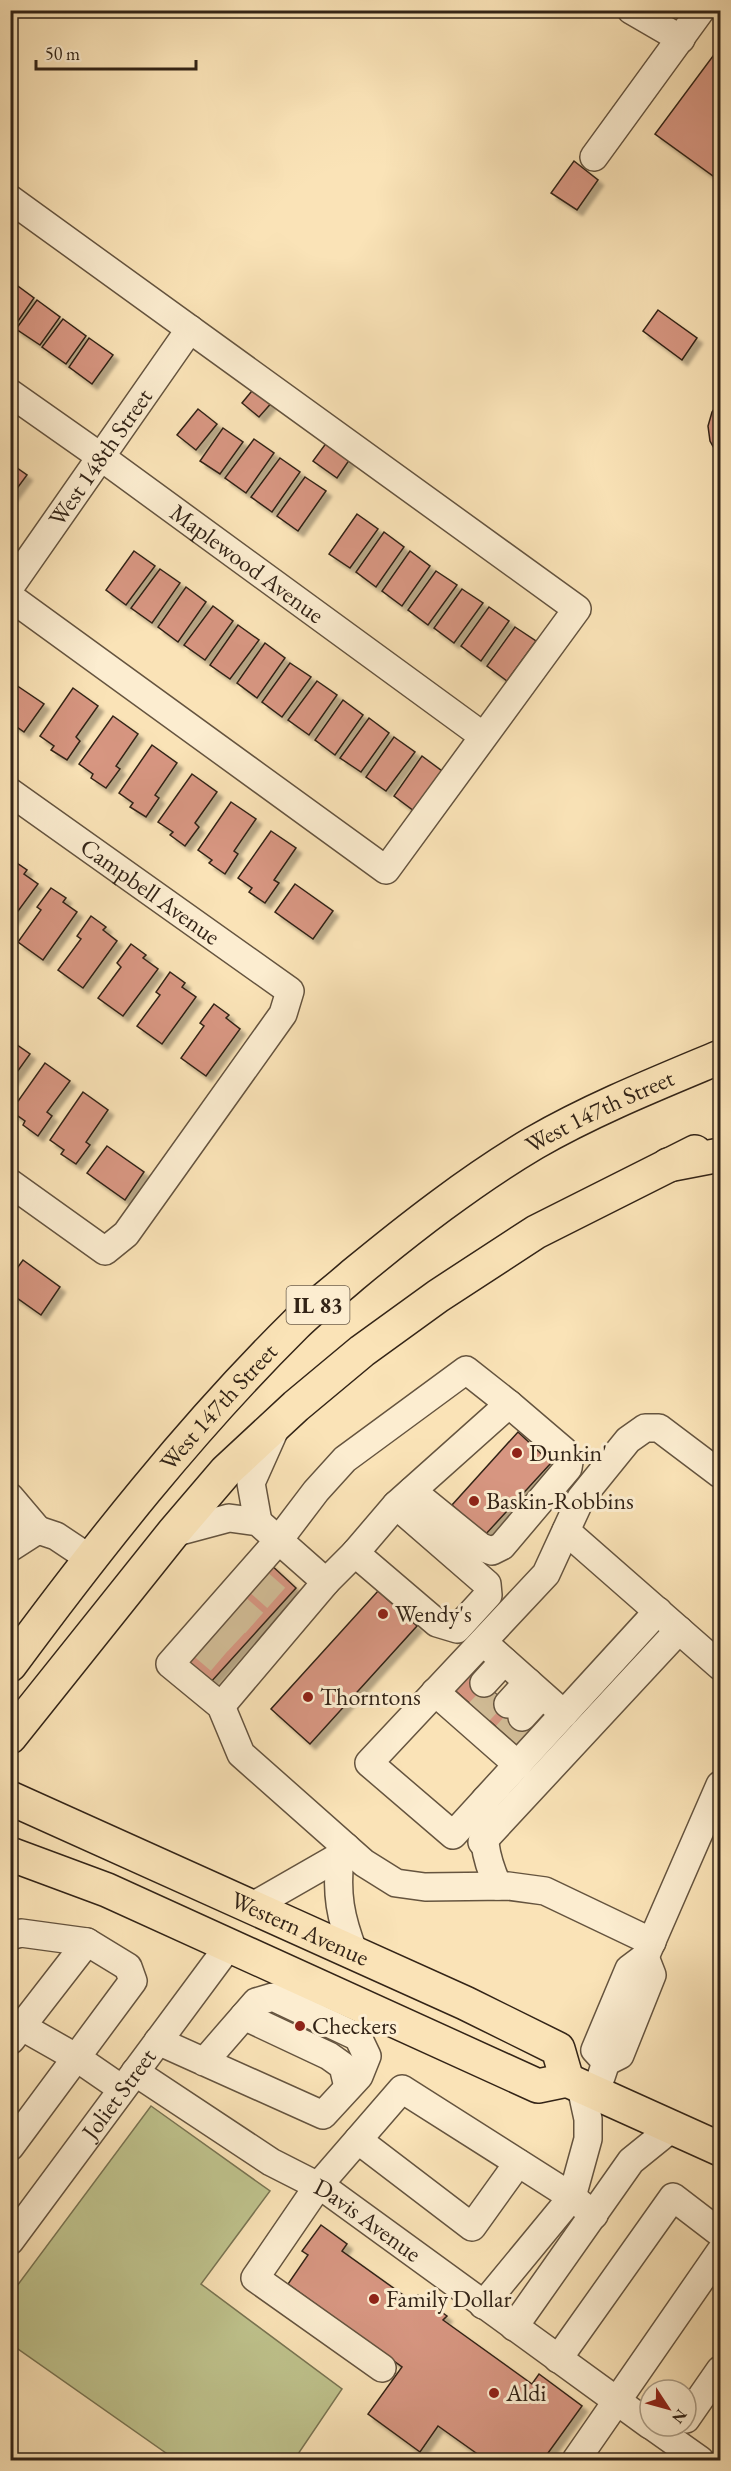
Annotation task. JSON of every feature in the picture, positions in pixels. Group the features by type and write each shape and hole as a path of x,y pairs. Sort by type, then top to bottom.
{"main road":[{"name":"West 147th Street","path":"10,1665 89,1558 242,1379 297,1323 400,1236 535,1143 629,1095 720,1057"},
{"name":"West 147th Street","path":"10,1737 172,1533 226,1471 362,1352 456,1284 536,1232 720,1141"},
{"path":"668,1165 720,1155"},
{"name":"Western Avenue","path":"10,1798 354,1953 558,2049 581,2087"},
{"name":"Western Avenue","path":"10,1854 107,1890 538,2086 581,2087"},
{"path":"10,1876 39,1877 107,1890"},
{"path":"581,2087 720,2149"}],"street":[{"path":"631,10 681,39"},
{"path":"594,157 701,10"},
{"path":"10,199 577,609 386,870 10,597"},
{"name":"West 148th Street","path":"10,587 190,329"},
{"name":"Maplewood Avenue","path":"10,393 102,456 483,736"},
{"name":"Campbell Avenue","path":"10,792 290,991 283,1014 126,1234 105,1251 10,1184"},
{"path":"404,1498 481,1547 492,1551 502,1546 568,1468 569,1462 564,1451 466,1370 345,1459 315,1491 253,1577 196,1641 170,1664 221,1706 241,1754 343,1852 396,1883 425,1887 498,1886 545,1891 649,1949"},
{"path":"221,1706 251,1654 289,1610 326,1582 404,1498 509,1404"},
{"path":"258,1522 251,1483 277,1424"},
{"path":"658,1611 453,1835 369,1763 479,1709 510,1667 546,1574 581,1498 628,1440 645,1428 659,1428 720,1474"},
{"path":"10,1497 38,1530 56,1536 89,1558"},
{"path":"355,1553 437,1623 448,1628 457,1629 488,1595 487,1584 404,1498"},
{"path":"172,1533 229,1518 258,1522 326,1582"},
{"path":"10,1548 38,1530"},
{"path":"566,1531 720,1666"},
{"path":"482,1842 679,1630"},
{"path":"479,1709 510,1667"},
{"path":"479,1709 510,1667"},
{"path":"510,1667 564,1714"},
{"path":"479,1709 518,1765"},
{"path":"483,2305 572,2197 588,2139 588,2119 581,2087 606,2062 620,2055 652,1975 649,1949 720,1785"},
{"path":"485,1800 482,1842 486,1860 498,1886"},
{"path":"251,1907 343,1852"},
{"path":"343,1852 337,1888 341,1919 354,1953"},
{"path":"10,1936 21,1933 87,1942 128,1967 133,1981 10,2147"},
{"path":"14,2029 87,1942"},
{"name":"Joliet Street","path":"10,2241 228,1947"},
{"path":"158,2041 204,2062 323,2115 348,2087 343,2066 329,2056 244,2016 204,2062"},
{"name":"Davis Avenue","path":"14,2029 128,2080 271,2162 318,2186 616,2400 638,2411"},
{"path":"382,2368 255,2278 318,2186 402,2089 572,2197 594,2215"},
{"path":"514,2327 631,2161 673,2127"},
{"path":"358,2140 472,2227 518,2163"},
{"path":"558,2359 673,2197 720,2233"},
{"path":"576,2460 720,2252"},
{"path":"698,2394 720,2370"},
{"name":"Davis Avenue","path":"679,2438 700,2460"}],"green space":[{"path":"151,2106 270,2191 201,2284 342,2389 294,2460 176,2460 11,2344 11,2294"}],"building":[{"path":"713,56 720,61 720,181 655,134"},
{"path":"574,161 598,180 577,210 551,193"},
{"path":"11,281 34,298 14,327 10,324"},
{"path":"37,300 60,317 40,345 16,329"},
{"path":"658,310 697,338 682,360 643,331"},
{"path":"63,319 86,336 66,364 42,347"},
{"path":"89,338 113,355 92,384 69,367"},
{"path":"256,386 274,400 259,417 242,403"},
{"path":"720,400 720,459 710,441 708,426 712,412"},
{"path":"198,409 217,424 196,450 177,435"},
{"path":"223,428 243,442 220,474 200,461"},
{"path":"254,439 274,453 246,493 225,478"},
{"path":"327,442 350,459 337,478 313,461"},
{"path":"280,458 300,472 272,512 251,497"},
{"path":"10,463 27,475 10,498"},
{"path":"305,477 326,491 298,531 277,516"},
{"path":"357,514 378,529 350,568 329,554"},
{"path":"384,532 404,547 376,587 356,572"},
{"path":"134,551 155,566 126,605 106,590"},
{"path":"410,551 430,566 402,606 382,591"},
{"path":"160,569 180,583 152,623 131,608"},
{"path":"436,571 457,585 428,625 408,610"},
{"path":"186,587 206,602 178,642 158,627"},
{"path":"462,589 483,603 454,643 434,628"},
{"path":"213,606 233,621 205,660 184,645"},
{"path":"489,607 509,621 481,661 461,646"},
{"path":"238,625 259,640 230,679 210,665"},
{"path":"515,627 536,641 507,681 487,666"},
{"path":"265,643 285,658 257,698 237,683"},
{"path":"290,663 311,677 282,717 262,702"},
{"path":"10,681 44,704 24,732 10,722"},
{"path":"317,681 337,695 309,735 288,720"},
{"path":"73,688 98,706 76,737 80,741 67,760 51,750 54,746 40,736"},
{"path":"343,700 363,715 335,755 315,740"},
{"path":"113,716 138,734 116,766 120,769 106,788 91,778 93,774 79,764"},
{"path":"369,718 389,733 361,772 340,758"},
{"path":"394,737 415,752 386,791 366,777"},
{"path":"152,745 177,763 155,795 159,798 146,817 130,807 133,803 119,793"},
{"path":"422,756 442,771 414,811 394,796"},
{"path":"192,774 217,792 195,823 199,827 185,846 170,835 173,832 158,822"},
{"path":"231,802 256,819 234,851 238,854 225,874 209,863 212,860 198,850"},
{"path":"271,831 296,848 274,880 279,883 265,903 249,892 252,888 238,878"},
{"path":"11,859 27,870 24,874 38,884 10,922"},
{"path":"295,884 333,911 313,939 275,912"},
{"path":"51,888 66,898 63,902 77,912 43,960 18,942 41,910 37,907"},
{"path":"91,916 106,927 103,930 117,941 83,988 58,970 81,939 77,936"},
{"path":"131,944 146,955 143,958 158,969 123,1016 98,998 121,967 117,963"},
{"path":"170,972 185,983 182,987 196,997 162,1044 137,1026 160,995 156,992"},
{"path":"214,1004 229,1015 226,1018 240,1029 206,1076 181,1058 204,1026 200,1023"},
{"path":"10,1040 30,1054 10,1082"},
{"path":"45,1063 70,1081 47,1112 52,1116 38,1136 23,1125 25,1121 11,1111"},
{"path":"83,1092 108,1110 86,1142 90,1145 76,1164 61,1154 64,1150 50,1140"},
{"path":"107,1146 144,1172 125,1200 87,1173"},
{"path":"23,1260 60,1287 41,1315 10,1293 10,1278"},
{"path":"518,1432 551,1463 485,1535 452,1505"},
{"path":"269,1563 296,1588 210,1683 183,1659"},
{"path":"378,1591 417,1626 310,1744 271,1709"},
{"path":"466,1667 526,1721 510,1739 450,1686"},
{"name":"Checkers","path":"281,2011 331,2033 326,2045 276,2022"},
{"path":"321,2225 347,2244 342,2251 413,2302 418,2295 447,2316 443,2320 532,2384 539,2374 582,2406 543,2460 486,2460 438,2426 420,2452 368,2414 402,2367 288,2284 308,2255 302,2251"}],"tunnel":[{"path":"256,1580 282,1603"},
{"path":"234,1605 260,1628"},
{"path":"217,1623 243,1647"},
{"path":"199,1643 226,1666"},
{"path":"479,1712 496,1694"},
{"path":"506,1735 522,1717"}],"place":[{"name":"Dunkin'","path":"517,1453"},
{"name":"Baskin-Robbins","path":"474,1501"},
{"name":"Wendy's","path":"383,1614"},
{"name":"Thorntons","path":"308,1697"},
{"name":"Checkers","path":"300,2026"},
{"name":"Family Dollar","path":"374,2299"},
{"name":"Aldi","path":"494,2393"}]}
